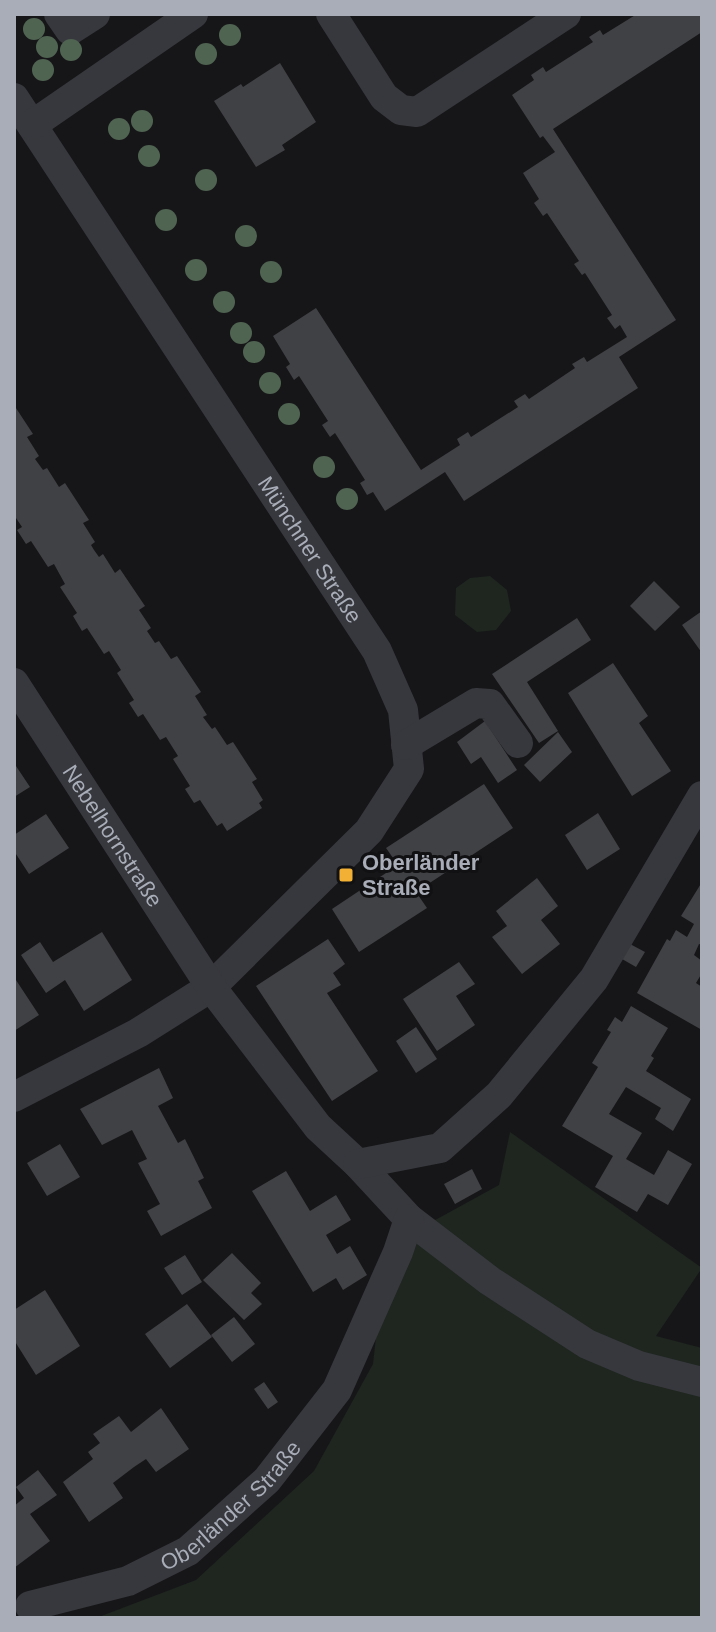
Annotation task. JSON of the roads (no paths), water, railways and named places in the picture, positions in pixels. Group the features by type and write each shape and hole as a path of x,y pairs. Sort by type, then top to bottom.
{"street":[{"path":"59,14 70,30 95,14"},
{"path":"331,14 384,97 401,110 417,112 566,14"},
{"path":"32,125 186,16"},
{"name":"Münchner Straße","path":"14,98 377,651 403,710 409,769 369,831 211,987"},
{"name":"Nebelhornstraße","path":"14,683 211,987"},
{"path":"406,745 476,703 490,704 518,743"},
{"path":"358,1164 440,1148 499,1095 594,979 702,796"},
{"path":"14,1097 138,1033 211,987 318,1127 358,1164 409,1219 490,1281 587,1344 639,1366 702,1382"},
{"name":"Oberländer Straße","path":"30,1606 128,1581 188,1551 267,1480 337,1390 398,1252 409,1219"}],"place":[{"name":"Oberländer Straße","path":"346,875"}]}
